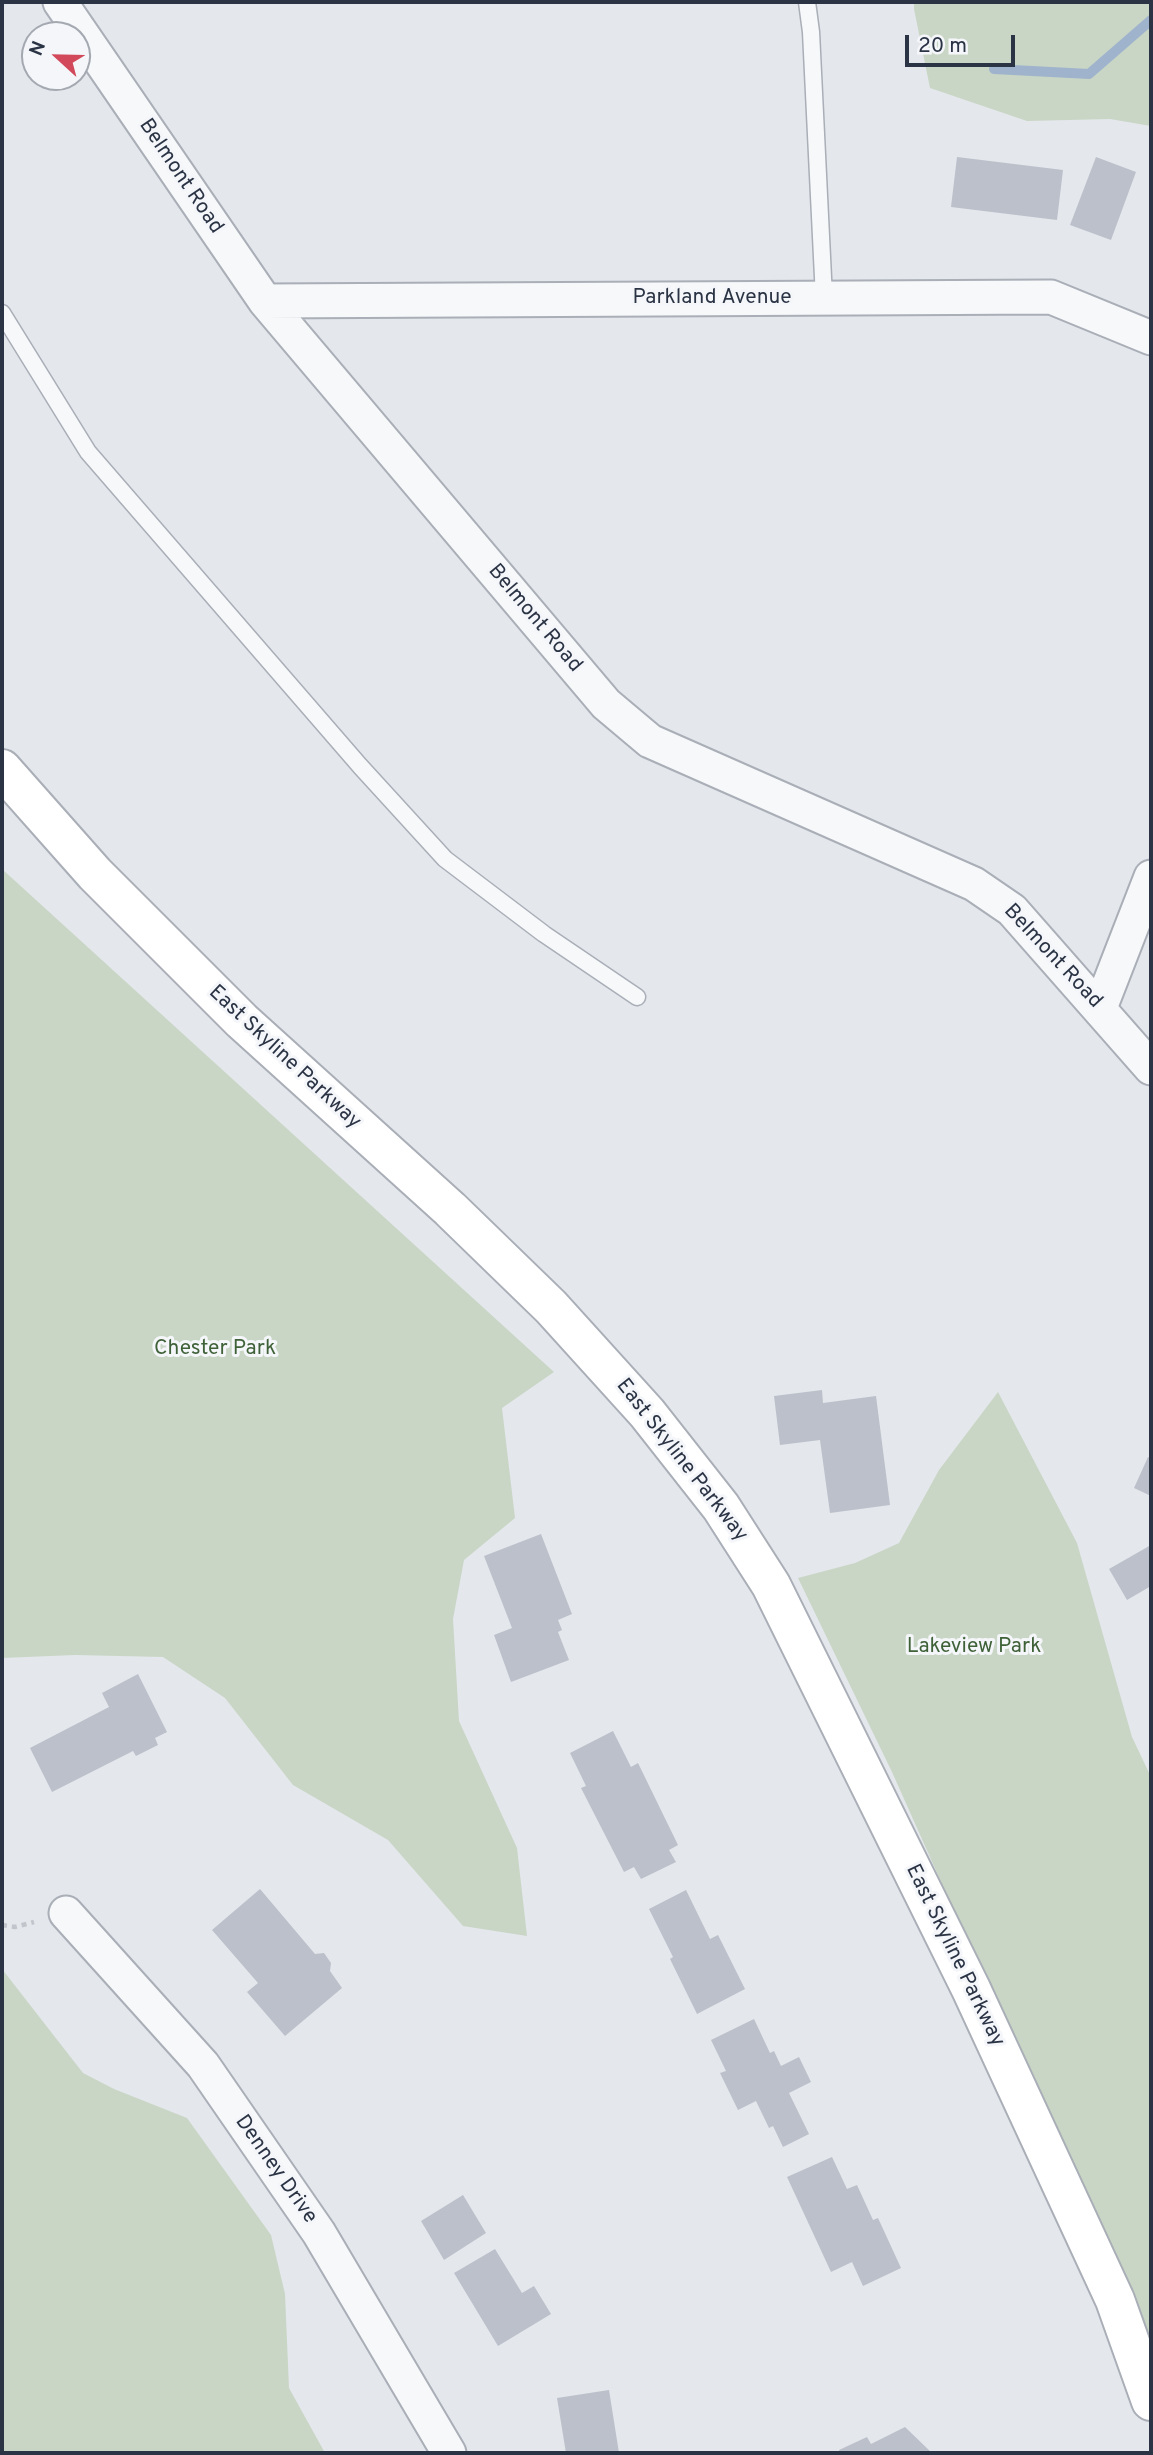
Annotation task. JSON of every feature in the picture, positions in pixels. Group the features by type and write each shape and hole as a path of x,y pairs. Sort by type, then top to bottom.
{"street":[{"name":"Belmont Road","path":"60,2 265,301 606,704 650,741 974,884 1012,910 1151,1068"},
{"name":"Parkland Avenue","path":"265,301 1051,297 1151,338"},
{"name":"East Skyline Parkway","path":"2,769 94,874 242,1021 450,1209 551,1307 647,1412 722,1507 771,1586 971,1989 1115,2300 1151,2401"},
{"path":"1100,1008 1151,877"},
{"name":"Denney Drive","path":"66,1913 203,2065 319,2233 449,2453"}],"lane":[{"path":"807,2 811,32 824,298"},
{"path":"2,313 88,452 360,766 445,859 544,934 637,997"}],"green space":[{"path":"914,2 1151,2 1151,126 1110,119 1027,121 930,88"},
{"name":"Chester Park","path":"2,869 554,1372 502,1408 515,1518 464,1560 453,1619 459,1721 517,1848 527,1936 463,1926 388,1840 293,1785 225,1698 163,1657 75,1655 2,1658"},
{"name":"Lakeview Park","path":"998,1392 1077,1543 1132,1737 1151,1777 1151,2352 892,1772 798,1578 855,1563 899,1543 939,1470"},
{"path":"2,1969 83,2073 114,2089 187,2118 271,2235 285,2294 289,2388 325,2453 2,2453"}],"building":[{"path":"957,157 1063,170 1057,220 951,207"},
{"path":"1096,157 1136,172 1111,240 1070,225"},
{"path":"822,1390 823,1403 876,1396 890,1505 830,1513 820,1440 780,1445 774,1396"},
{"path":"1148,1457 1151,1458 1151,1496 1134,1488"},
{"path":"541,1534 572,1614 558,1620 562,1630 558,1632 569,1660 511,1682 494,1635 512,1628 484,1556"},
{"path":"1151,1545 1151,1586 1127,1600 1109,1569"},
{"path":"138,1674 167,1732 155,1738 158,1745 136,1756 133,1751 52,1792 30,1748 109,1707 102,1693"},
{"path":"613,1731 631,1767 638,1763 678,1845 669,1850 676,1862 641,1879 634,1867 624,1872 581,1788 586,1786 570,1753"},
{"path":"260,1889 315,1954 324,1953 331,1963 330,1971 342,1988 285,2036 247,1992 258,1983 212,1930"},
{"path":"686,1890 710,1939 718,1935 745,1989 697,2014 649,1909"},
{"path":"754,2019 770,2053 774,2051 781,2066 799,2057 811,2082 789,2093 809,2134 783,2147 773,2126 769,2128 756,2101 738,2110 720,2073 726,2071 711,2040"},
{"path":"832,2157 847,2189 857,2185 873,2220 878,2218 901,2268 863,2286 852,2262 831,2272 787,2177"},
{"path":"463,2195 486,2233 444,2260 421,2221"},
{"path":"495,2249 522,2293 534,2286 551,2314 498,2346 454,2273"},
{"path":"609,2390 619,2453 566,2453 557,2398"},
{"path":"905,2427 932,2453 840,2453 839,2450 867,2437 871,2444"}],"waterway":[{"path":"994,69 1089,74 1151,20"}]}
